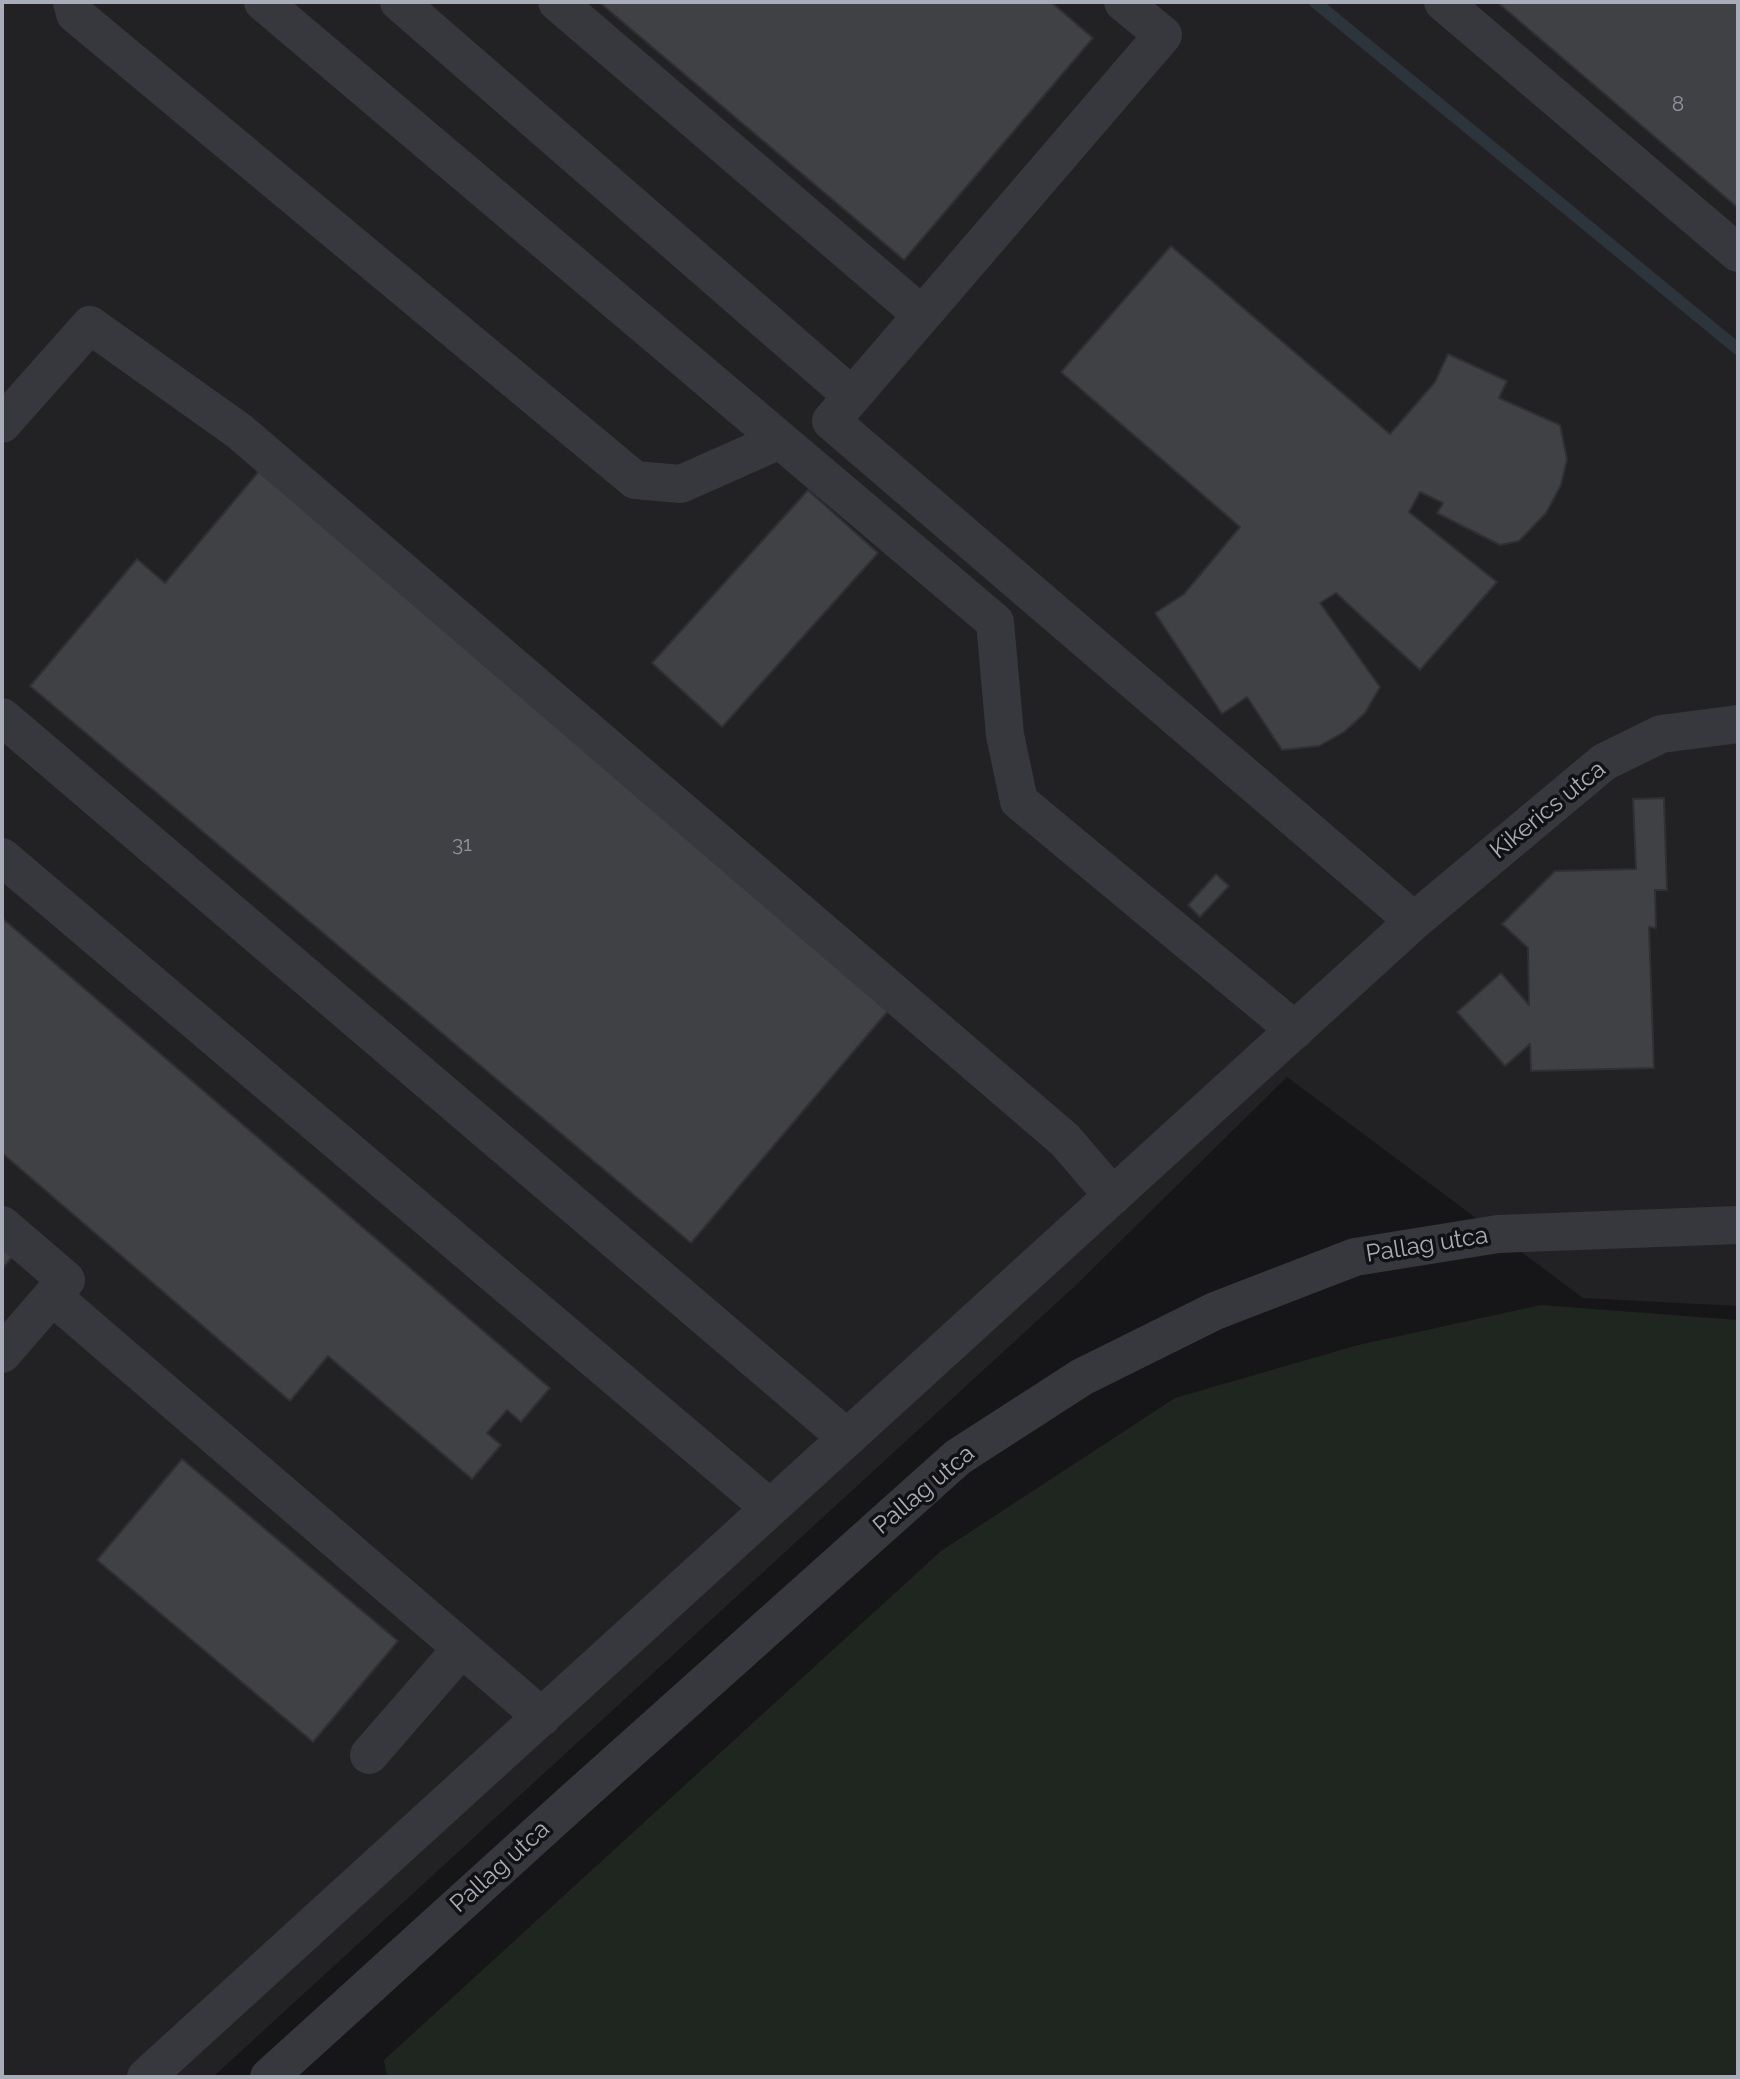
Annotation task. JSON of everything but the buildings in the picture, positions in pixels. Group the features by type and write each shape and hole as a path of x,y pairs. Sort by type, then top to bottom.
{"street":[{"path":"72,2 75,14 635,480 681,484 780,440"},
{"path":"263,2 995,622 1005,735 1019,801 1295,1030"},
{"path":"399,2 852,396"},
{"path":"557,2 922,315"},
{"path":"146,2077 1414,921 831,421 1163,35 1123,2"},
{"path":"1443,2 1738,253"},
{"path":"2,424 90,324 250,440 1065,1140 1113,1196"},
{"path":"2,718 847,1438"},
{"name":"Kikerics utca","path":"1414,921 1604,762 1661,734 1738,724"},
{"path":"2,857 770,1508"},
{"path":"2,1225 66,1280 2,1354"},
{"name":"Pallag utca","path":"270,2077 958,1457 1082,1377 1215,1311 1355,1257 1498,1234 1738,1225"},
{"path":"52,1296 542,1717"},
{"path":"369,1755 462,1648"}],"shaded area":[{"path":"2,2 1738,2 1738,1306 1583,1298 1287,1077 1075,1286 213,2077 2,2077"},
{"path":"1541,1305 1738,1320 1738,2077 387,2077 384,2060 941,1551 1175,1398 1358,1345"}],"waterway":[{"path":"1315,2 1738,349"}]}
